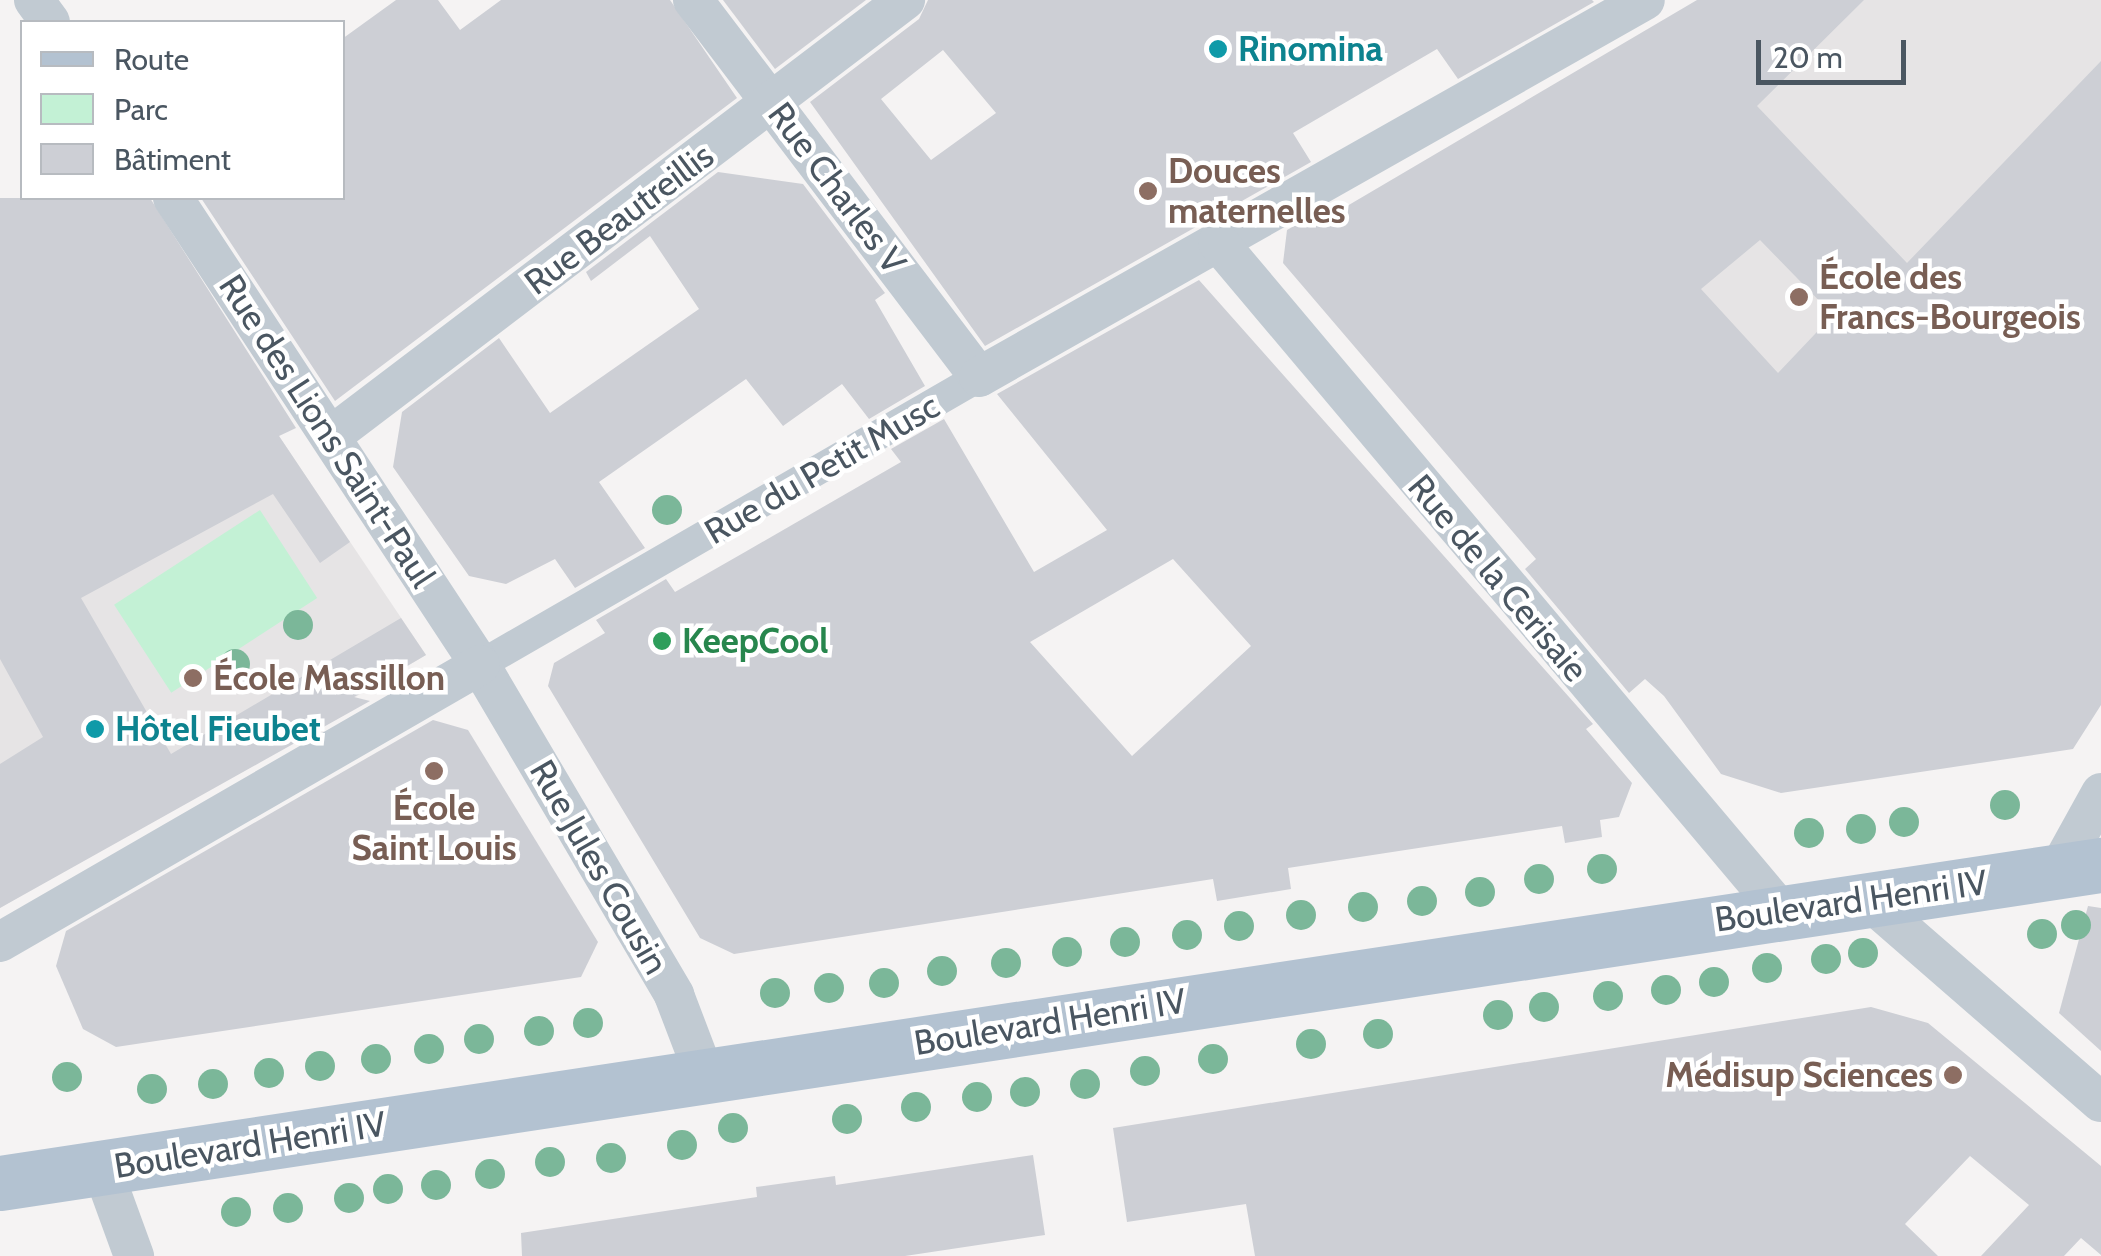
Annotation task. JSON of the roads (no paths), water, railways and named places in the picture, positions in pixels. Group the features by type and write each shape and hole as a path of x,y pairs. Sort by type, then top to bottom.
{"main road":[{"name":"Boulevard Henri IV","path":"0,1183 2080,868"}],"street":[{"name":"Rue Charles V","path":"694,0 979,377"},
{"name":"Rue Beautreillis","path":"330,436 774,104 905,0"},
{"name":"Rue du Petit Musc","path":"0,942 979,377 1645,0"},
{"name":"Rue des Lions Saint-Paul","path":"174,200 480,665"},
{"name":"Rue de la Cerisaie","path":"1218,242 1780,911"},
{"name":"Rue Jules Cousin","path":"480,665 674,995 704,1076"},
{"path":"2080,868 2101,794"},
{"path":"1866,898 2101,1102"},
{"path":"102,1168 134,1256"}],"place":[{"name":"Rinomina","path":"1218,49"},
{"name":"Douces maternelles","path":"1148,191"},
{"name":"École des Francs-Bourgeois","path":"1799,297"},
{"name":"KeepCool","path":"662,641"},
{"name":"École Massillon","path":"193,678"},
{"name":"Hôtel Fieubet","path":"95,729"},
{"name":"École Saint Louis","path":"434,771"},
{"name":"Médisup Sciences","path":"1953,1075"}]}
